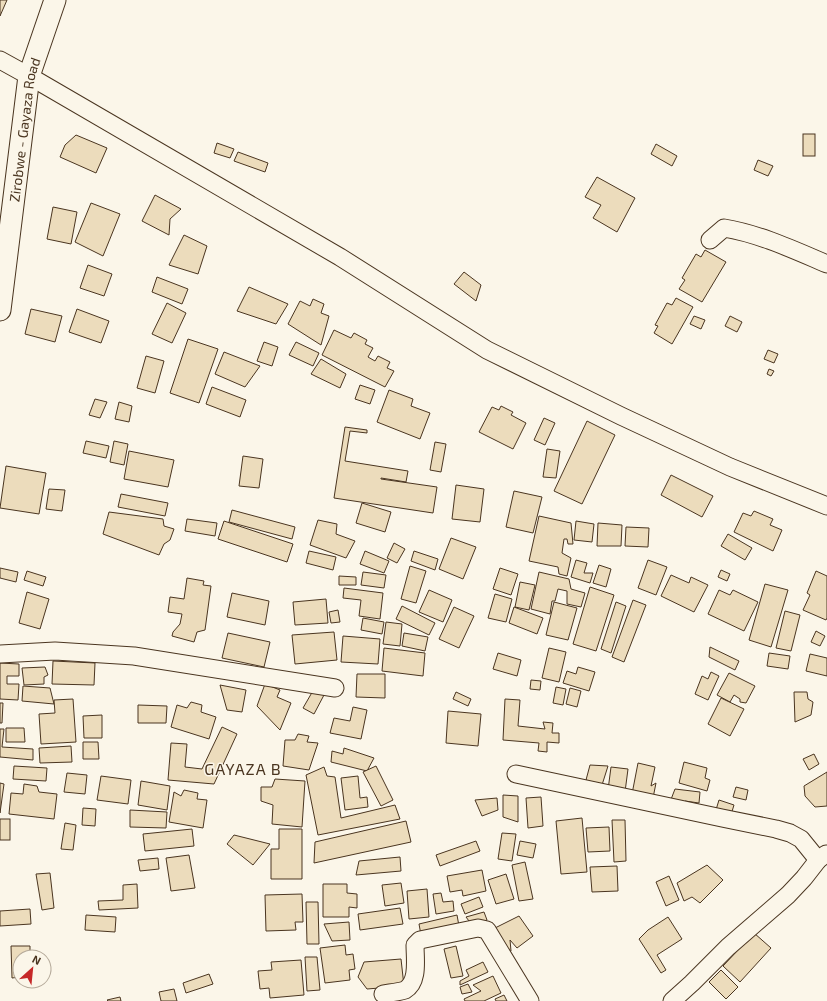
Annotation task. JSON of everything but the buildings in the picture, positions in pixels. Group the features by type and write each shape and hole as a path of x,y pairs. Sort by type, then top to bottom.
{"street":[{"name":"Zirobwe - Gayaza Road","path":"0,310 29,76 55,0"},
{"path":"0,60 340,257 487,350 620,416 730,467 827,506"},
{"path":"710,240 724,228 738,230 786,246 827,264"},
{"path":"0,654 55,652 134,656 334,688"},
{"path":"516,774 776,829 790,833 822,857 788,895 728,947 672,1001"},
{"path":"383,994 405,990 414,981 416,971 415,945 420,940 478,928 487,930 530,1001"}],"district":[{"name":"GAYAZA B","path":"243,768"}]}
